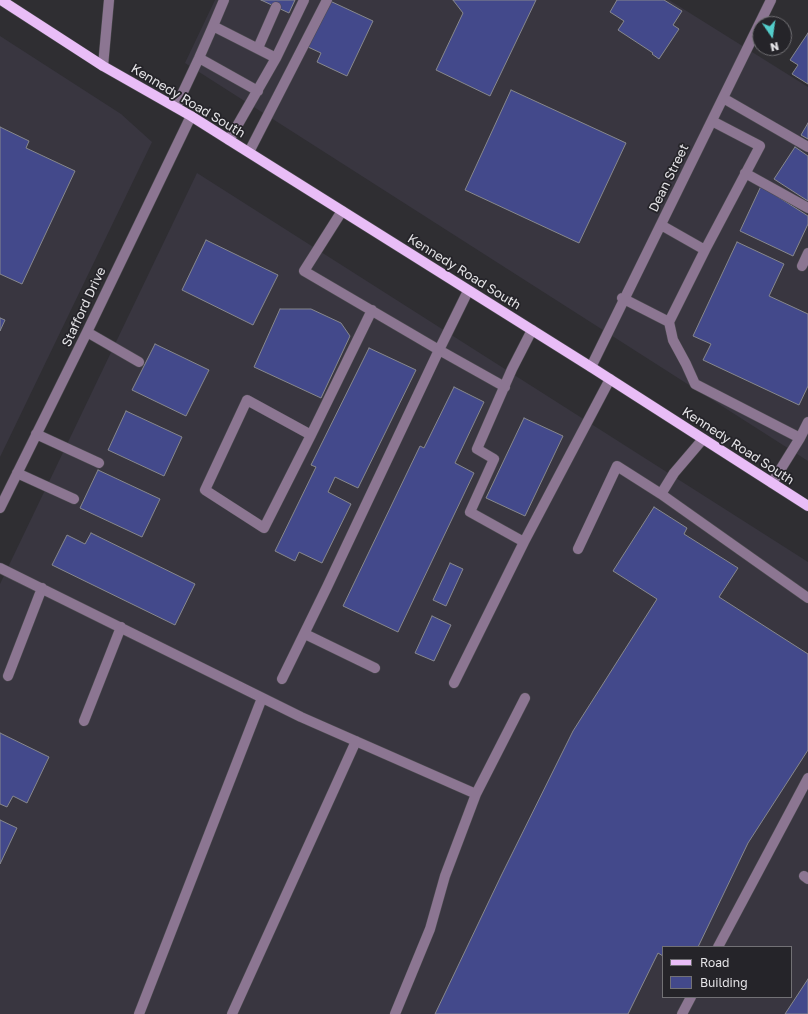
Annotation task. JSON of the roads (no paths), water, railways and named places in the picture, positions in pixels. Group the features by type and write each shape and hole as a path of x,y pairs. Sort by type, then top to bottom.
{"main road":[{"name":"Kennedy Road South","path":"1,0 103,66 176,107 249,152 610,379 808,506"}],"street":[{"path":"103,66 109,0"},
{"path":"176,107 224,0"},
{"path":"229,140 276,58 304,0"},
{"path":"249,152 327,0"},
{"name":"Dean Street","path":"591,367 623,299 661,225 771,0"},
{"path":"258,48 276,7"},
{"path":"212,26 276,58"},
{"path":"199,58 258,91"},
{"path":"723,98 808,147"},
{"name":"Stafford Drive","path":"0,508 191,116"},
{"path":"712,120 760,146 669,322 673,340 686,364 694,384 800,438"},
{"path":"746,173 808,208"},
{"path":"342,211 304,271 505,387"},
{"path":"661,225 705,250"},
{"path":"802,266 808,253"},
{"path":"282,679 305,634 468,291"},
{"path":"623,299 669,322"},
{"path":"311,435 247,400 205,490 264,528 311,435 372,310"},
{"path":"524,542 470,512 494,459 476,449 532,330"},
{"path":"87,332 139,362"},
{"path":"454,683 524,542 610,379"},
{"path":"772,484 808,422"},
{"path":"36,434 98,463"},
{"path":"661,494 674,473 703,439"},
{"path":"578,549 617,466 661,494 808,598"},
{"path":"17,473 74,499"},
{"path":"0,568 301,717 476,794"},
{"path":"8,676 42,588"},
{"path":"84,721 121,627"},
{"path":"305,634 375,668"},
{"path":"139,1014 262,698"},
{"path":"395,1014 430,929 445,876 476,794 525,698"},
{"path":"232,1014 356,741"},
{"path":"719,946 808,778"},
{"path":"682,1014 690,998"}]}
